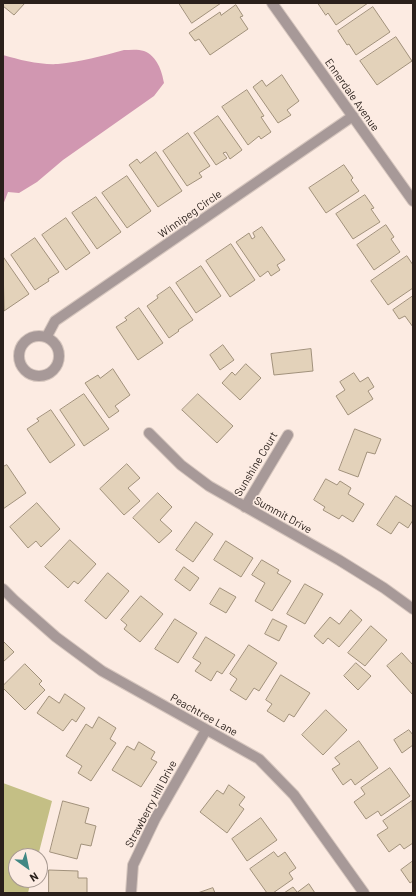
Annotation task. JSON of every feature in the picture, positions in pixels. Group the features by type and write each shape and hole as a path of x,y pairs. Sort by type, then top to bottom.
{"street":[{"name":"Ennerdale Avenue","path":"272,3 413,201"},
{"name":"Winnipeg Circle","path":"47,336 55,321 352,116"},
{"path":"34,336 47,336 57,346 59,352 57,366 46,375 32,375 26,372 22,367 19,355 20,348 23,343 34,336"},
{"name":"Summit Drive","path":"149,433 181,465 209,486 339,560 384,588 413,609"},
{"name":"Sunshine Court","path":"244,506 288,435"},
{"name":"Peachtree Lane","path":"3,589 56,637 102,671 259,760 294,795 364,893"},
{"name":"Strawberry Hill Drive","path":"131,893 133,865 155,819 206,730"}],"shaded area":[{"path":"124,50 144,51 149,53 156,60 164,83 154,96 63,160 37,182 19,193 8,192 3,205 3,55 37,63 58,64 99,57"},
{"path":"3,783 52,801 40,848 8,848 8,888 29,888 28,893 3,893"}],"building":[{"path":"3,3 25,3 14,15 3,6"},
{"path":"179,3 221,3 192,23"},
{"path":"318,3 368,3 336,25 328,13 326,15"},
{"path":"236,5 243,16 240,17 248,29 210,55 199,39 195,41 189,33 220,12 221,15"},
{"path":"373,7 390,32 356,55 338,31"},
{"path":"396,37 412,61 377,85 360,61"},
{"path":"282,75 299,101 287,110 291,115 278,123 253,87 262,80 266,86"},
{"path":"247,90 264,116 261,117 271,132 261,139 259,136 248,145 222,107"},
{"path":"218,116 242,150 230,159 226,152 223,153 227,158 216,165 194,133"},
{"path":"188,133 210,166 199,173 202,177 187,186 163,151"},
{"path":"156,152 182,191 158,207 129,165 137,159 140,163"},
{"path":"344,165 353,178 351,180 359,191 326,213 309,188"},
{"path":"127,176 151,211 127,228 102,193"},
{"path":"365,195 374,208 371,209 380,222 353,239 336,214"},
{"path":"96,197 121,232 97,249 72,213"},
{"path":"66,218 90,253 66,270 42,235"},
{"path":"386,225 394,237 391,239 400,252 374,270 357,245"},
{"path":"262,227 285,260 277,265 280,270 271,276 268,271 260,277 236,242 249,233 252,239 255,237 253,233"},
{"path":"35,238 59,272 35,290 11,255"},
{"path":"231,244 255,280 230,297 206,261"},
{"path":"407,256 413,265 413,288 388,305 371,281"},
{"path":"4,258 29,294 4,311 3,259"},
{"path":"201,266 221,296 196,313 176,283"},
{"path":"170,287 193,320 169,338 147,306 158,298 157,296"},
{"path":"413,296 413,327 405,316 399,319 393,310"},
{"path":"139,308 163,343 138,360 116,327 127,320 125,318"},
{"path":"223,345 234,360 220,370 210,355"},
{"path":"311,349 313,371 274,375 271,354"},
{"path":"246,364 261,378 240,400 222,383 232,372 235,375"},
{"path":"113,369 130,395 115,406 119,411 109,418 85,383 98,375 100,378"},
{"path":"354,373 360,382 368,377 374,387 368,391 373,399 348,415 336,396 345,390 340,382"},
{"path":"84,394 109,429 84,446 60,410"},
{"path":"198,394 233,426 217,443 182,410"},
{"path":"51,410 75,445 50,463 27,429 39,421 37,419"},
{"path":"355,429 381,439 375,454 367,452 358,477 339,470"},
{"path":"127,464 140,478 128,488 140,501 124,515 100,489"},
{"path":"7,465 26,493 3,509 3,467"},
{"path":"326,479 337,485 340,481 351,488 348,494 364,504 353,522 342,515 339,519 323,510 325,507 314,500"},
{"path":"158,493 172,507 160,520 172,531 159,543 133,518"},
{"path":"396,496 413,507 413,520 408,528 399,522 391,534 377,525"},
{"path":"37,503 60,529 41,547 36,541 28,548 10,527"},
{"path":"196,522 213,534 193,562 176,550"},
{"path":"70,540 96,564 78,584 74,581 68,588 45,567"},
{"path":"226,541 253,558 241,577 214,560"},
{"path":"262,560 279,570 277,573 291,581 272,611 255,601 265,583 252,575"},
{"path":"184,567 199,578 190,591 175,580"},
{"path":"108,573 129,591 106,619 85,601"},
{"path":"305,584 323,594 305,624 287,614"},
{"path":"220,588 236,597 226,613 210,604"},
{"path":"141,596 163,614 140,642 124,629 127,625 121,620"},
{"path":"351,610 362,620 339,647 328,638 323,644 314,636 330,617 339,624"},
{"path":"175,619 197,633 178,663 155,649"},
{"path":"273,619 287,626 279,641 265,634"},
{"path":"371,626 387,640 365,666 348,653"},
{"path":"206,637 235,655 222,674 217,671 211,681 195,671 201,663 193,658"},
{"path":"3,641 14,652 3,662"},
{"path":"249,645 277,663 259,691 254,688 246,700 230,690 237,679 230,674"},
{"path":"402,653 413,665 412,694 387,666"},
{"path":"356,663 371,676 358,690 344,676"},
{"path":"25,664 42,681 39,684 45,690 25,710 3,688 3,686"},
{"path":"281,675 310,693 294,717 289,714 284,722 267,711 272,704 266,700"},
{"path":"65,694 85,708 76,722 72,719 63,731 37,713 49,696 59,703"},
{"path":"326,710 347,730 323,755 302,735"},
{"path":"99,717 116,728 110,739 116,743 91,781 78,773 82,766 66,756 86,724 92,728"},
{"path":"409,730 413,735 413,745 402,753 394,740"},
{"path":"359,741 378,768 355,785 351,779 343,785 332,769 340,764 335,758"},
{"path":"139,742 155,752 151,759 157,762 141,787 112,770 127,746 134,750"},
{"path":"390,768 410,796 381,816 378,811 366,819 354,802 365,794 361,788"},
{"path":"229,785 245,797 239,805 244,809 227,833 200,812 217,790 223,794"},
{"path":"63,801 89,808 85,823 96,826 91,846 81,844 77,859 50,852"},
{"path":"412,801 413,843 404,849 400,844 389,852 377,835 388,828 383,821"},
{"path":"261,818 277,840 247,861 232,839"},
{"path":"274,852 278,857 285,852 296,868 289,873 293,879 273,893 267,893 250,869"},
{"path":"413,861 413,881 410,883 401,870"},
{"path":"49,870 78,871 78,878 87,878 87,893 49,893"},
{"path":"309,884 315,893 284,893 293,887 297,892"},
{"path":"213,888 215,893 198,893"}]}
